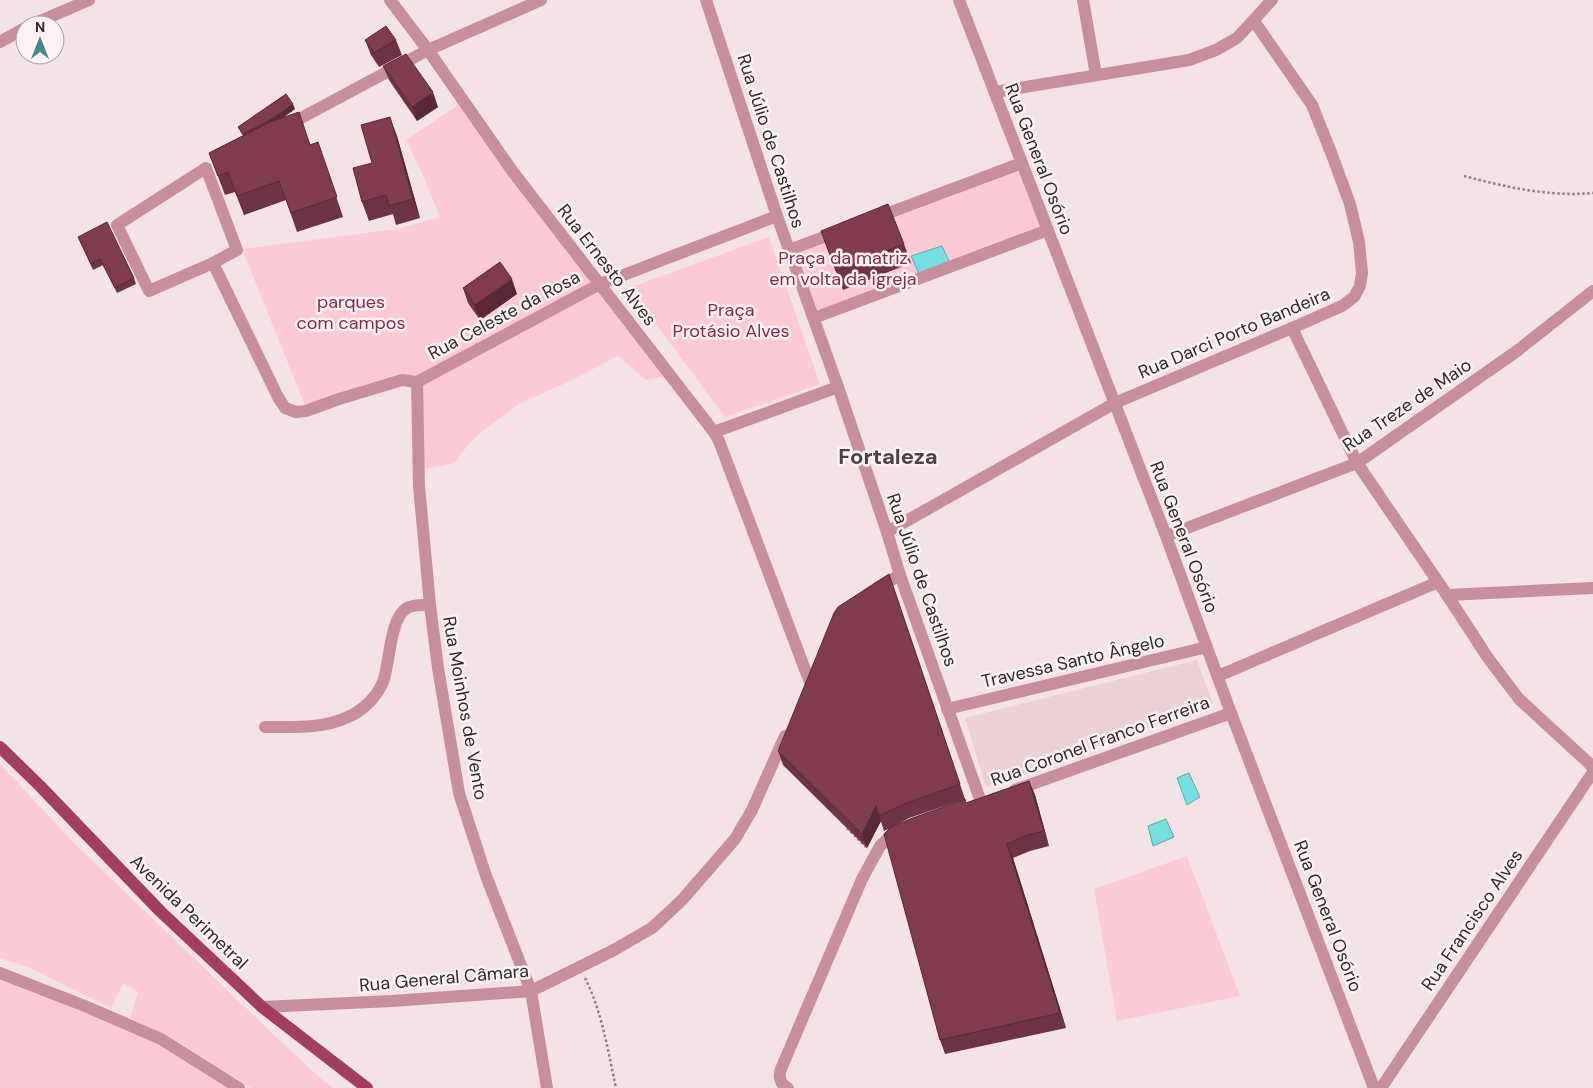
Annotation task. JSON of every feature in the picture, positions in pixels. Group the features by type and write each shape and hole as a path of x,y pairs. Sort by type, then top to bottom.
{"main road":[{"name":"Avenida Perimetral","path":"0,747 160,911 262,1007 367,1088"}],"street":[{"path":"54,15 89,0"},
{"name":"Rua Ernesto Alves","path":"390,0 428,50 513,172 714,432 719,441 807,685 816,662"},
{"path":"281,129 428,50 541,0"},
{"name":"Rua Júlio de Castilhos","path":"706,0 777,216 838,387 900,575 947,709 986,800"},
{"name":"Rua General Osório","path":"959,0 1166,536 1231,713 1374,1088"},
{"path":"1083,0 1096,74"},
{"path":"995,92 1189,60 1216,50 1237,38 1272,0"},
{"name":"Rua Darci Porto Bandeira","path":"887,532 1115,403 1342,306 1354,296 1360,286 1362,272 1360,242 1350,204 1312,105 1254,21"},
{"path":"0,42 15,34"},
{"path":"206,168 237,250 213,263 149,291 117,225 206,168 218,162"},
{"path":"864,222 1022,164"},
{"name":"Rua Celeste da Rosa","path":"417,382 600,284 777,216"},
{"path":"789,250 845,229"},
{"path":"814,318 1048,230"},
{"path":"213,263 285,408 296,412 306,411 402,380 417,382"},
{"name":"Rua Treze de Maio","path":"1166,536 1356,463 1517,351 1593,291"},
{"path":"1292,328 1356,463 1447,594 1488,658 1519,699 1593,767"},
{"name":"Rua Moinhos de Vento","path":"417,382 419,486 430,605 438,668 459,794 486,876 531,992 547,1088"},
{"path":"714,432 838,387"},
{"path":"863,596 900,575"},
{"name":"Rua Coronel Franco Ferreira","path":"1218,676 1438,582"},
{"path":"1447,594 1593,588"},
{"path":"265,727 306,727 330,723 348,718 363,709 374,697 383,681 390,655 393,631 399,617 406,609 414,605 430,605"},
{"name":"Travessa Santo Ângelo","path":"947,709 1207,647"},
{"name":"Rua Coronel Franco Ferreira","path":"986,800 1231,713"},
{"name":"Rua General Câmara","path":"262,1007 531,992 612,951 652,928 682,900 736,839 752,810 789,725"},
{"name":"Rua Francisco Alves","path":"1381,1088 1593,772"},
{"path":"788,1088 782,1085 780,1081 781,1069 862,878 880,846 892,835 912,826"},
{"path":"0,973 85,1006 161,1039 239,1088"}],"path":[{"path":"1464,176 1550,194 1593,193"},
{"path":"846,827 874,855"},
{"path":"580,967 593,993 599,1013 616,1088"}],"shaded area":[{"path":"1197,660 1213,704 986,787 965,718"}],"green space":[{"name":"parques com campos","path":"461,103 596,283 415,378 306,408 242,249 397,229 440,217 406,140"},
{"name":"Praça da matriz em volta da igreja","path":"1021,166 1046,230 815,317 790,250"},
{"name":"Praça Protásio Alves","path":"769,237 820,384 725,417 629,288"},
{"path":"600,285 667,376 646,380 618,356 570,381 519,404 479,434 454,463 419,470 418,382"},
{"path":"0,764 74,843 276,1037 333,1088 251,1088 183,1045 130,1018 138,992 123,983 111,1008 30,968 0,958"},
{"path":"1187,856 1240,996 1117,1021 1094,889"},
{"path":"0,977 159,1041 232,1088 0,1088"}],"water":[{"path":"942,246 951,265 920,276 911,256"},
{"path":"1189,773 1200,797 1187,805 1177,778"},
{"path":"1166,819 1174,837 1153,846 1148,826"}],"building":[{"path":"386,26 396,40 374,53 365,40"},
{"path":"406,54 433,92 412,107 383,66"},
{"path":"286,94 293,104 270,120 243,134 238,127"},
{"path":"299,112 310,145 318,142 337,197 291,213 279,181 237,196 228,172 218,176 209,153 270,122"},
{"path":"390,117 413,199 389,206 386,195 362,202 353,168 372,163 361,125"},
{"path":"888,204 904,244 836,271 821,231"},
{"path":"107,222 134,278 115,288 100,259 91,264 78,237"},
{"path":"500,262 512,279 475,305 463,288"},
{"path":"889,574 960,784 904,804 879,816 876,806 862,834 778,751 834,613 838,607"},
{"path":"1029,781 1044,831 1025,836 1007,844 1060,1013 940,1040 884,834 891,827 910,819 965,799 966,803"}],"district":[{"name":"Fortaleza","path":"888,456"}]}
